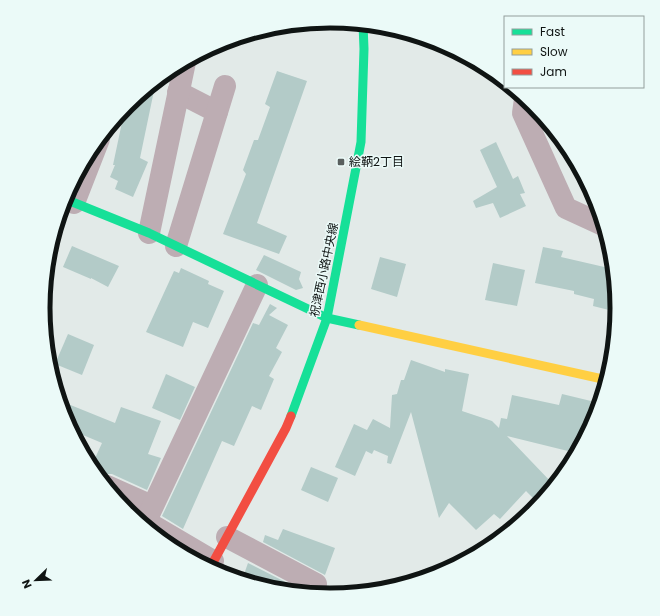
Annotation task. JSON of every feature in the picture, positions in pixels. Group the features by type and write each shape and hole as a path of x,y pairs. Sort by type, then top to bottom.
{"street":[{"name":"祝津西小路中央線","path":"212,562 286,428 328,318 361,142 363,30"},
{"path":"149,233 183,70"},
{"path":"176,246 225,86"},
{"path":"178,92 217,112"},
{"path":"524,106 523,113 566,208 596,222"},
{"path":"71,202 149,233 328,318 600,379"},
{"path":"147,517 257,285"},
{"path":"129,503 198,555"},
{"path":"227,536 316,584"}],"building":[{"path":"277,71 307,81 257,223 287,236 279,254 223,234 246,174 243,170 254,140 258,140 270,107 265,104"},
{"path":"154,90 140,158 148,162 133,197 115,189 118,181 110,177 115,165 113,165 123,119 145,97"},
{"path":"496,142 513,179 518,176 525,193 520,194 526,206 500,218 493,203 476,208 473,201 497,187 480,150"},
{"path":"72,246 119,266 108,287 91,278 63,267"},
{"path":"543,247 563,251 561,257 607,268 610,310 593,306 594,299 574,294 574,291 535,283"},
{"path":"264,255 301,272 299,279 303,288 296,290 256,270"},
{"path":"380,257 406,264 397,297 371,289"},
{"path":"493,263 525,270 517,306 485,300"},
{"path":"181,268 209,281 208,284 224,291 208,328 193,322 183,347 146,332 174,271 179,273"},
{"path":"270,304 277,308 269,315 288,325 276,348 282,352 269,376 274,379 261,410 252,406 234,446 222,441 183,529 162,516 253,323 259,325"},
{"path":"68,334 94,345 82,375 55,364"},
{"path":"411,360 445,372 445,369 469,374 462,411 492,421 499,428 501,418 507,419 512,395 559,405 562,394 591,401 586,422 570,452 507,436 550,481 534,500 526,491 500,519 494,514 476,530 449,503 439,518 411,412 391,464 387,463 388,456 374,450 372,454 366,451 355,476 335,467 354,424 367,430 373,419 390,428 392,395 397,394 401,380 404,380"},
{"path":"166,374 195,387 180,420 152,408"},
{"path":"68,404 115,423 121,407 161,421 148,454 161,458 147,490 112,474 105,474 94,459 102,443 80,434"},
{"path":"311,467 338,478 328,502 301,490"},
{"path":"283,529 335,548 325,575 263,542 265,535 278,540"},
{"path":"248,563 293,586 275,583 244,574"}],"traffic: fast":[{"path":"291,416 327,318 361,142 363,30"},
{"path":"71,201 149,233 327,318 359,325"}],"traffic: slow":[{"path":"359,325 600,379"}],"traffic: jam":[{"path":"213,562 286,428 291,416"}],"place":[{"name":"絵鞆2丁目","path":"341,162"}]}
